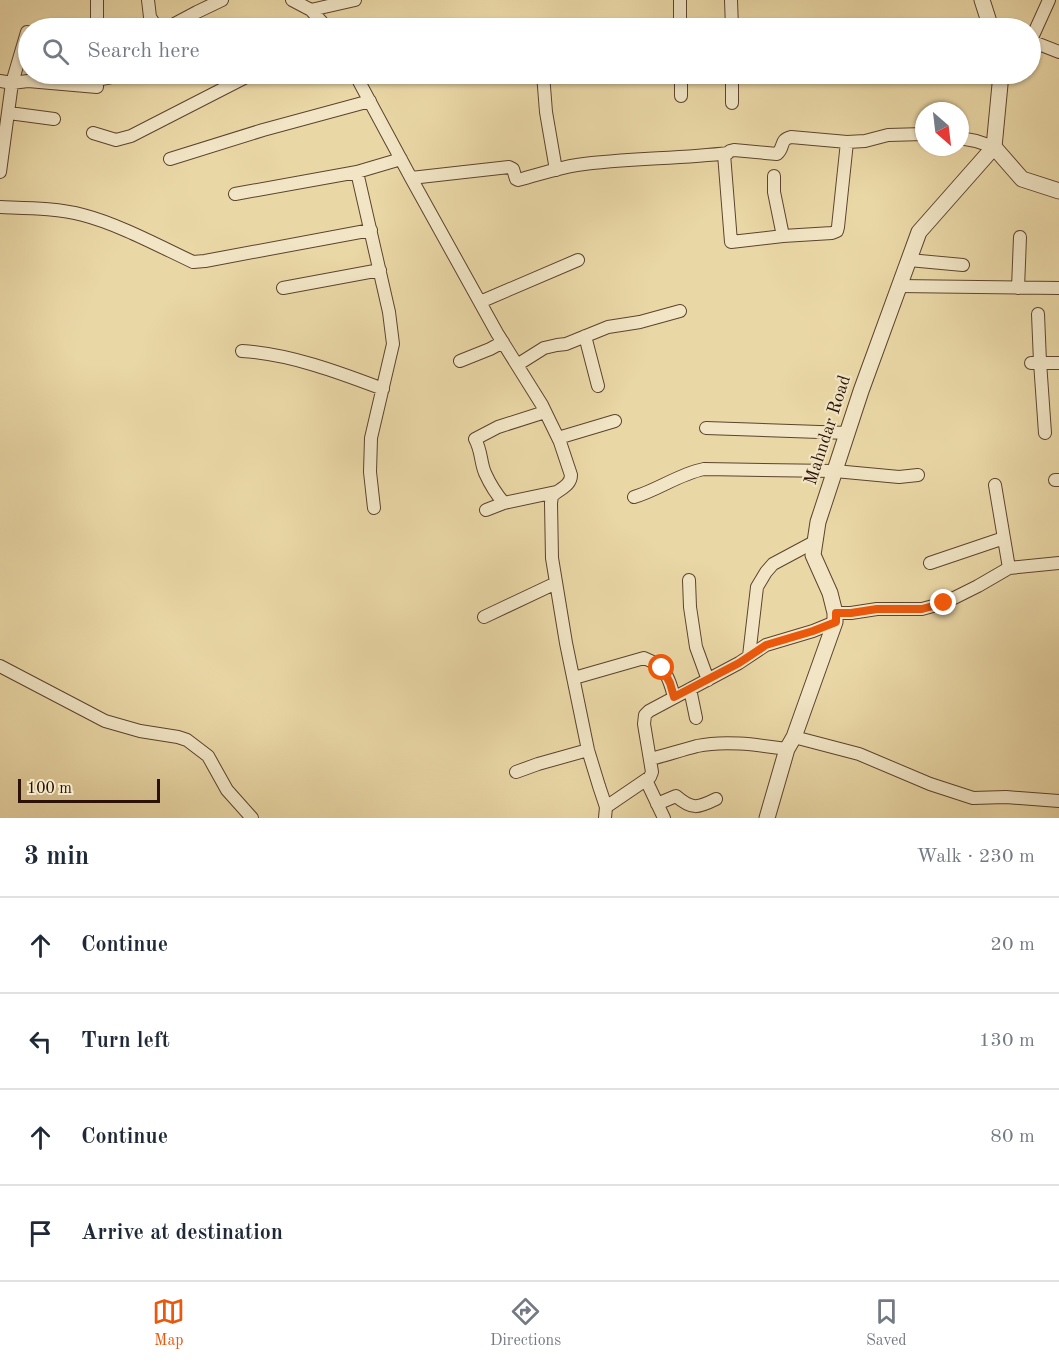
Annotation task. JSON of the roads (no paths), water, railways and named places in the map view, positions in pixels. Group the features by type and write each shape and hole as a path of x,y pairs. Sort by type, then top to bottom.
{"street":[{"path":"97,0 97,18"},
{"path":"148,0 151,18"},
{"path":"183,18 200,5 222,0"},
{"path":"292,0 310,10 318,18"},
{"path":"310,10 355,0"},
{"path":"680,0 680,18"},
{"path":"731,0 732,18"},
{"path":"982,0 988,18"},
{"path":"1041,18 1049,0"},
{"path":"1041,45 1059,52"},
{"path":"0,172 6,117 6,82 18,53"},
{"path":"62,84 97,87 97,84"},
{"path":"93,133 116,140 130,136 232,84"},
{"path":"361,84 480,303 545,411 572,475 568,484 552,496 552,558 566,643 588,750 606,813 650,777 652,772 644,724 645,715 766,645 813,631 836,617 851,613 877,609 922,609 944,603 1008,568 1059,564"},
{"path":"544,84 556,170"},
{"path":"681,84 681,96"},
{"path":"732,84 732,103"},
{"path":"994,147 1000,84"},
{"path":"170,159 263,130 370,101"},
{"path":"6,117 54,119"},
{"path":"411,177 509,167 513,169 518,180 574,166 621,160 684,158 724,154 734,150 777,154 786,138 791,137 847,142 865,141 888,135 915,134"},
{"path":"969,140 994,147 1022,178 1059,191"},
{"path":"724,154 731,242 832,233 837,231 847,142"},
{"name":"Mahndar Road","path":"836,617 830,593 813,555 818,522 861,391 919,232 994,147"},
{"path":"235,194 357,172 401,159"},
{"path":"357,172 389,312 393,344 371,438 370,472 374,508"},
{"path":"774,176 774,192 783,236"},
{"path":"0,207 81,214 110,224 193,262 371,230"},
{"path":"1018,288 1020,237"},
{"path":"480,303 578,260"},
{"path":"909,260 963,265"},
{"path":"284,288 380,270"},
{"path":"899,286 1059,288"},
{"path":"517,365 544,348 566,344 608,327 680,311"},
{"path":"1038,314 1035,363 1045,433"},
{"path":"585,336 598,386"},
{"path":"460,362 503,342"},
{"path":"242,351 282,357 342,374 383,389"},
{"path":"1035,363 1059,363"},
{"path":"504,503 492,488 484,472 476,439 498,427 545,411"},
{"path":"558,438 615,421"},
{"path":"706,428 848,433"},
{"path":"634,497 704,469 835,471 899,477 918,475"},
{"path":"995,485 1008,568"},
{"path":"486,510 504,503 556,492"},
{"path":"930,563 1004,538"},
{"path":"749,656 757,587 762,578 773,564 816,541"},
{"path":"689,580 690,607 696,647 708,680"},
{"path":"484,616 556,583"},
{"path":"767,818 836,617"},
{"path":"574,678 645,658 662,668 674,697"},
{"path":"0,666 105,721 140,731 187,740 208,756 227,790 252,818"},
{"path":"690,689 696,718"},
{"path":"651,759 698,746 791,743 859,754 930,784 973,798 1059,801"},
{"path":"516,772 588,750"},
{"path":"646,780 664,818"},
{"path":"657,804 676,796 693,807 716,799"}]}
